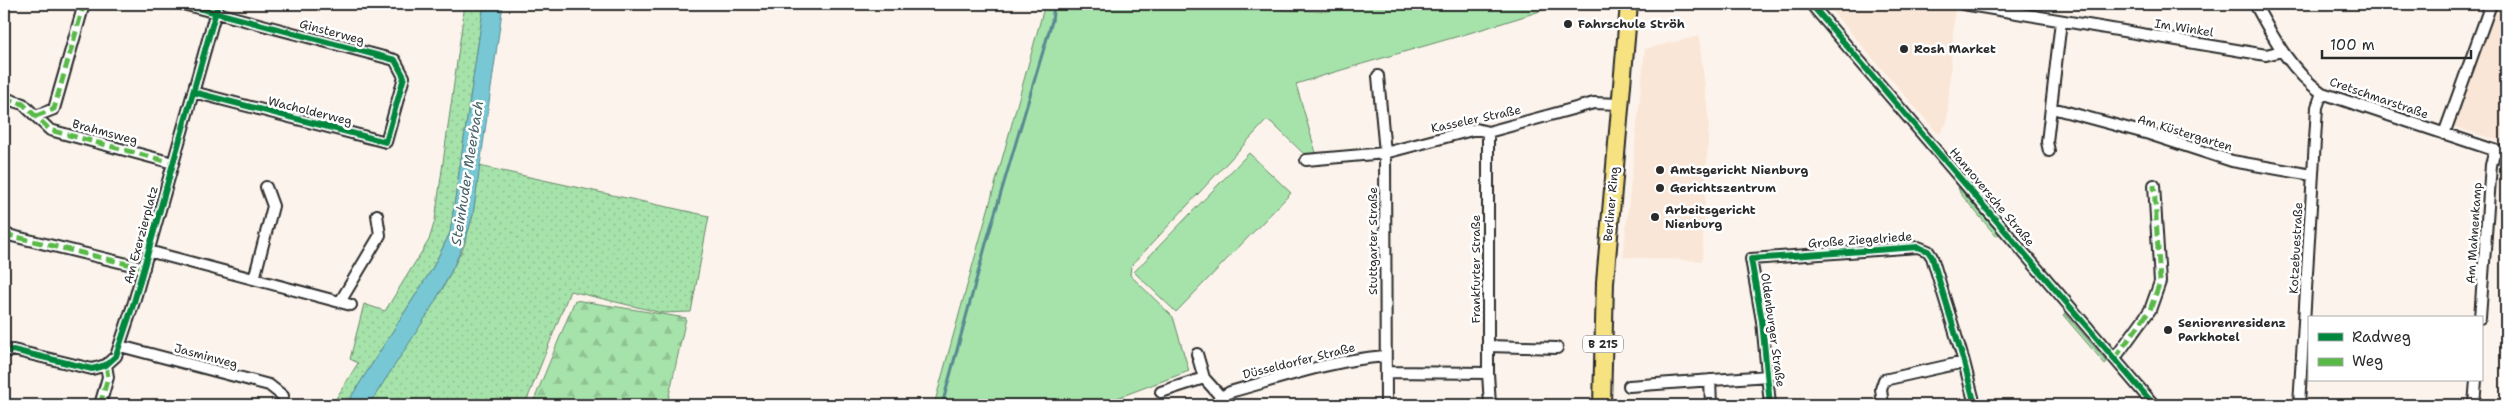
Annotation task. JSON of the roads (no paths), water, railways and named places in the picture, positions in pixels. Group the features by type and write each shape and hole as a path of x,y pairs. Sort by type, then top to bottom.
{"main road":[{"name":"Berliner Ring","path":"1602,405 1605,282 1629,4"}],"street":[{"path":"36,116 54,109 84,4"},
{"name":"Ginsterweg","path":"182,4 217,8 395,60 404,77 396,106"},
{"name":"Hannoversche Straße","path":"1811,4 2154,405"},
{"name":"Im Winkel","path":"1963,4 2266,55 2282,51"},
{"name":"Cretschmarstraße","path":"2255,4 2282,51 2297,72 2322,93 2506,154"},
{"path":"2444,134 2491,4"},
{"name":"Am Exerzierplatz","path":"106,365 116,356 120,346 144,268 217,8"},
{"path":"2049,151 2047,142 2061,21"},
{"name":"Stuttgarter Straße","path":"1378,76 1385,153 1386,405"},
{"name":"Wacholderweg","path":"193,92 386,142 396,106"},
{"name":"Kotzebuestraße","path":"2299,405 2316,107 2322,93"},
{"name":"Brahmsweg","path":"4,98 23,104 50,130 173,163"},
{"name":"Kasseler Straße","path":"1306,160 1385,153 1476,129 1488,132 1594,103 1620,104"},
{"name":"Am Küstergarten","path":"2052,108 2149,134 2232,161 2312,176"},
{"name":"Frankfurter Straße","path":"1488,132 1488,373 1490,405"},
{"name":"Am Mahnenkamp","path":"2480,316 2491,164 2495,150"},
{"path":"2115,358 2150,310 2160,282 2154,185"},
{"path":"254,278 273,206 266,187"},
{"path":"148,251 346,304 380,235 378,214"},
{"path":"4,234 144,268"},
{"name":"Große Ziegelriede","path":"1750,259 1922,248 1932,256 1975,405"},
{"name":"Oldenburger Straße","path":"1750,259 1762,321 1770,405"},
{"name":"Jasminweg","path":"120,346 269,385 283,396"},
{"path":"1488,346 1556,348"},
{"path":"4,352 13,350 92,368 106,365 108,377 100,405"},
{"name":"Düsseldorfer Straße","path":"1197,354 1204,378 1220,401 1230,392 1317,368 1385,356"},
{"path":"1883,405 1881,390 1884,380 1964,362"},
{"path":"1386,372 1488,373"},
{"path":"1629,386 1768,376"},
{"path":"1161,392 1204,378"},
{"path":"1710,380 1712,405"},
{"path":"2474,405 2476,382"}],"water":[{"name":"Steinhuder Meerbach","path":"484,4 503,4 473,215 465,240 442,289 369,405 346,405 432,269 450,233"}],"waterway":[{"path":"942,405 987,240 1052,21 1054,4"}],"place":[{"name":"Fahrschule Ströh","path":"1568,24"},
{"name":"Rosh Market","path":"1904,49"},
{"name":"Amtsgericht Nienburg","path":"1660,170"},
{"name":"Gerichtszentrum","path":"1660,188"},
{"name":"Arbeitsgericht Nienburg","path":"1655,217"},
{"name":"Seniorenresidenz Parkhotel","path":"2168,330"}]}
